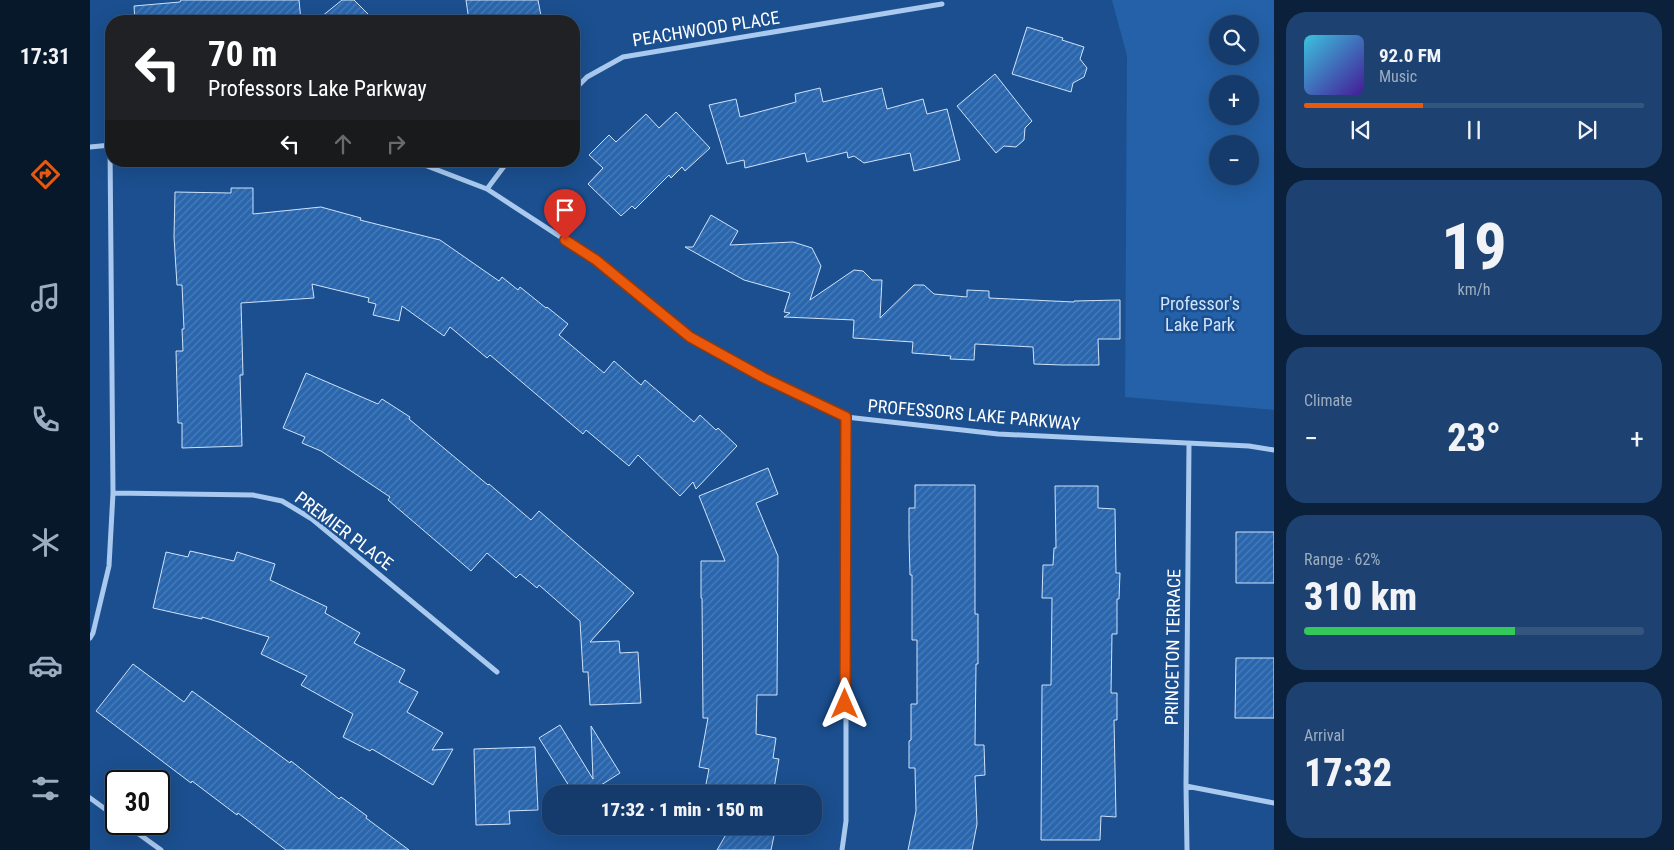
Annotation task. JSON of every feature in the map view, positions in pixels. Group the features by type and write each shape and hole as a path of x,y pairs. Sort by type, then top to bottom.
{"street":[{"name":"PEACHWOOD PLACE","path":"580,84 587,77 623,57 942,4"},
{"path":"90,147 105,146"},
{"path":"90,638 93,633 108,566 113,493 111,167"},
{"name":"PROFESSORS LAKE PARKWAY","path":"430,167 487,189 596,260 690,337 764,378 846,417 998,434 1249,446 1274,450"},
{"path":"487,189 504,167"},
{"path":"842,850 846,821 846,417"},
{"name":"PRINCETON TERRACE","path":"1187,850 1189,444"},
{"name":"PREMIER PLACE","path":"113,493 253,495 282,501 312,519 497,672"},
{"path":"1186,786 1274,803"},
{"path":"90,798 105,809"},
{"path":"140,835 161,850"}],"green space":[{"name":"Professor's Lake Park","path":"1112,0 1274,0 1274,410 1125,397 1127,56"}],"building":[{"path":"181,0 299,0 300,15 135,15 134,6 180,2"},
{"path":"342,0 354,0 369,15 323,15"},
{"path":"466,0 538,0 541,15 468,15"},
{"path":"1027,27 1063,38 1062,40 1084,47 1080,59 1087,68 1084,77 1073,83 1071,92 1012,74"},
{"path":"995,74 1032,121 1025,128 1024,140 1016,147 1004,146 996,153 957,106"},
{"path":"820,88 823,102 882,88 887,109 923,99 927,114 947,109 960,160 914,171 910,153 864,163 854,156 848,158 847,152 807,162 805,153 745,168 744,160 727,164 709,105 736,99 740,117 796,102 795,94"},
{"path":"676,112 710,148 685,171 682,167 671,178 669,175 635,209 632,206 621,216 588,184 603,168 589,155 609,135 616,142 646,114 659,128"},
{"path":"231,188 253,188 253,214 321,207 361,218 360,220 440,240 499,281 502,277 518,290 520,287 568,324 559,335 604,373 614,361 641,385 645,380 694,422 700,415 716,430 718,428 737,446 696,489 693,482 680,496 638,455 629,466 586,430 583,434 490,355 487,358 450,327 444,336 402,306 399,321 373,315 376,304 368,302 369,298 312,284 314,298 241,303 243,375 240,375 242,446 182,448 182,423 178,423 176,351 183,351 182,329 184,329 182,285 177,285 174,237 175,192 231,193"},
{"path":"711,215 738,231 730,245 793,242 812,248 821,266 810,300 854,270 863,271 872,280 882,280 880,318 914,285 924,285 934,294 967,297 967,290 989,291 989,298 1074,302 1120,300 1120,339 1098,339 1099,365 1062,365 1034,364 1033,347 975,344 974,360 950,359 951,356 912,353 913,342 853,338 854,320 784,317 790,313 784,312 790,293 744,280 685,247 693,247"},
{"path":"306,373 378,404 382,399 410,417 409,419 531,520 539,511 634,593 590,642 619,641 620,653 638,652 641,703 590,705 588,672 583,672 580,621 539,585 537,588 520,574 516,578 487,553 471,571 388,500 390,497 321,451 302,443 305,437 283,428"},
{"path":"768,468 778,494 756,503 778,556 777,695 757,695 756,734 776,738 773,758 779,759 775,785 706,785 709,769 699,767 708,718 703,718 701,561 725,561 699,496"},
{"path":"915,485 975,485 975,614 978,614 978,664 976,664 975,745 984,745 985,775 975,776 977,824 972,850 908,850 916,811 915,768 909,768 911,704 917,704 917,640 912,640 912,575 910,575 909,537 909,508 915,508"},
{"path":"1055,486 1098,486 1098,508 1115,509 1116,573 1120,573 1119,599 1117,599 1117,634 1112,634 1111,693 1117,693 1117,720 1114,720 1116,817 1101,816 1100,840 1041,840 1042,685 1051,685 1052,598 1042,598 1043,565 1053,565 1054,548 1056,548"},
{"path":"1236,532 1274,532 1274,583 1236,583"},
{"path":"190,551 234,561 237,552 275,564 270,580 327,607 325,613 360,633 354,643 405,670 399,682 418,692 407,712 443,733 432,750 453,749 433,785 372,749 370,751 343,737 353,714 301,685 307,676 261,654 269,637 202,617 202,619 153,608 166,552 188,557"},
{"path":"1236,658 1274,658 1274,718 1235,718"},
{"path":"133,664 184,702 192,691 290,763 291,761 339,799 341,797 367,816 366,818 409,850 286,850 238,813 237,815 192,781 191,783 96,711"},
{"path":"560,725 593,779 591,726 620,773 601,785 568,785 539,738"},
{"path":"535,747 538,810 509,811 510,824 476,825 474,749"},
{"path":"726,835 774,835 771,850 717,850"}],"route":[{"path":"565,240 596,260 690,337 764,378 846,417 845,704"}]}
